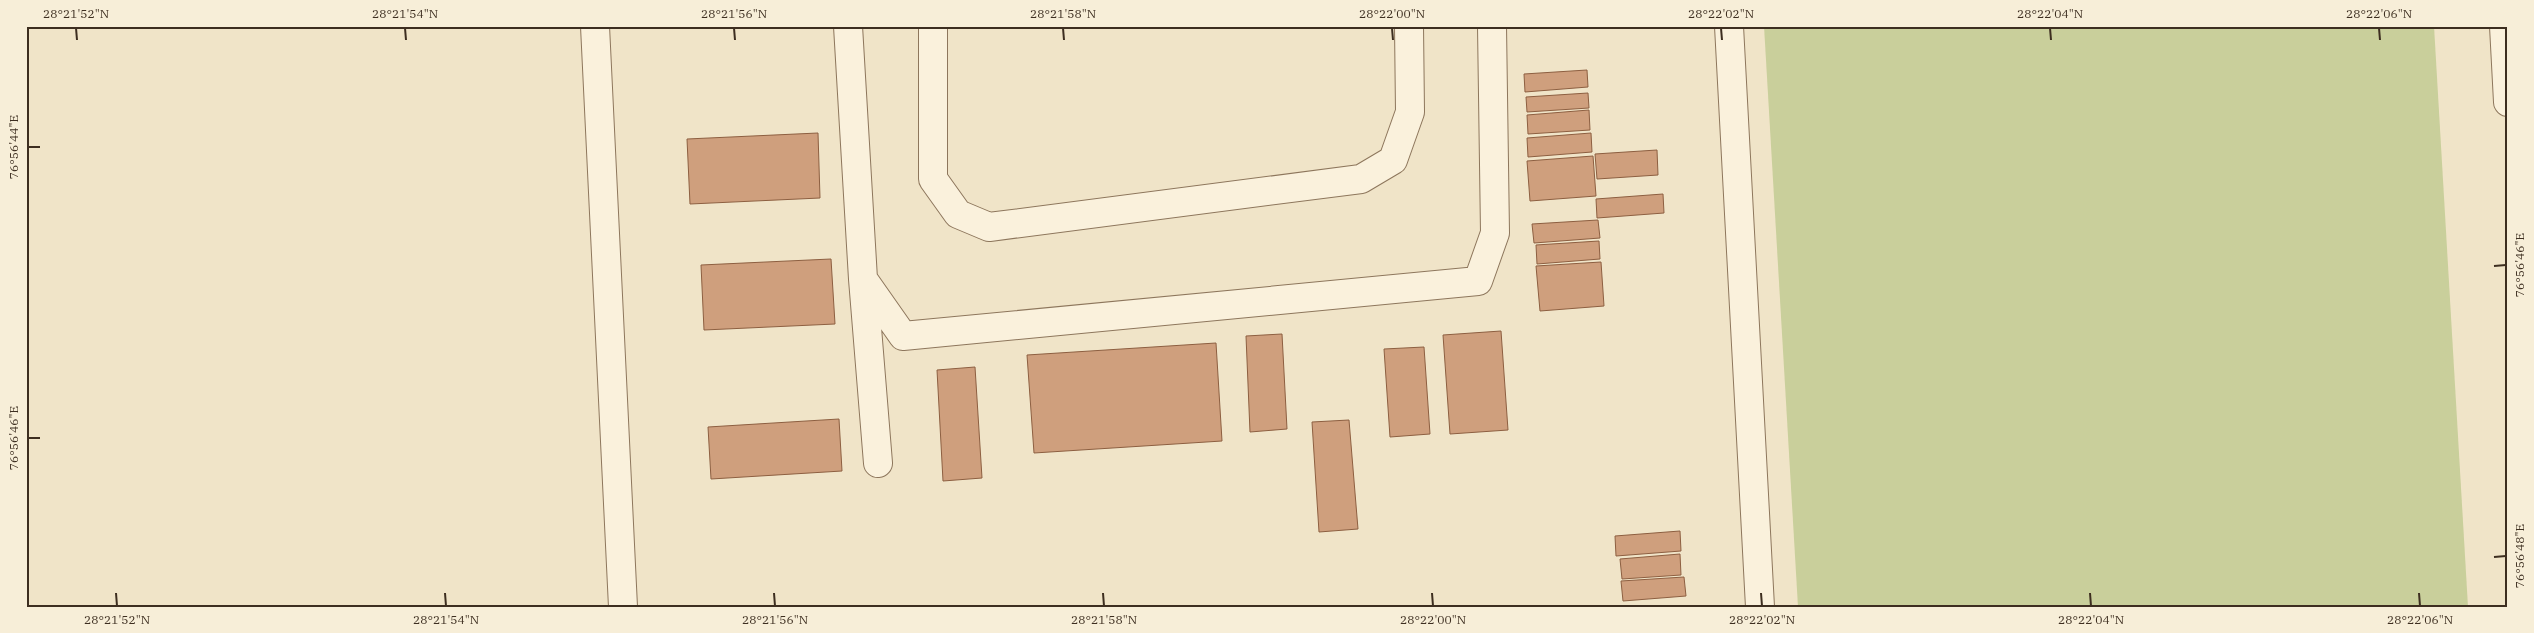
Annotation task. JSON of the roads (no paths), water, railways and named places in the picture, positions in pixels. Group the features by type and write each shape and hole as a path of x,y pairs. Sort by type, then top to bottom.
{"street":[{"path":"595,26 623,607"},
{"path":"848,26 863,280 878,463"},
{"path":"933,26 933,179 958,214 990,227 1361,179 1393,160 1410,112 1409,26"},
{"path":"863,280 904,336 1478,281 1495,233 1492,26"},
{"path":"1729,26 1760,607"},
{"path":"2504,26 2508,102"}]}
